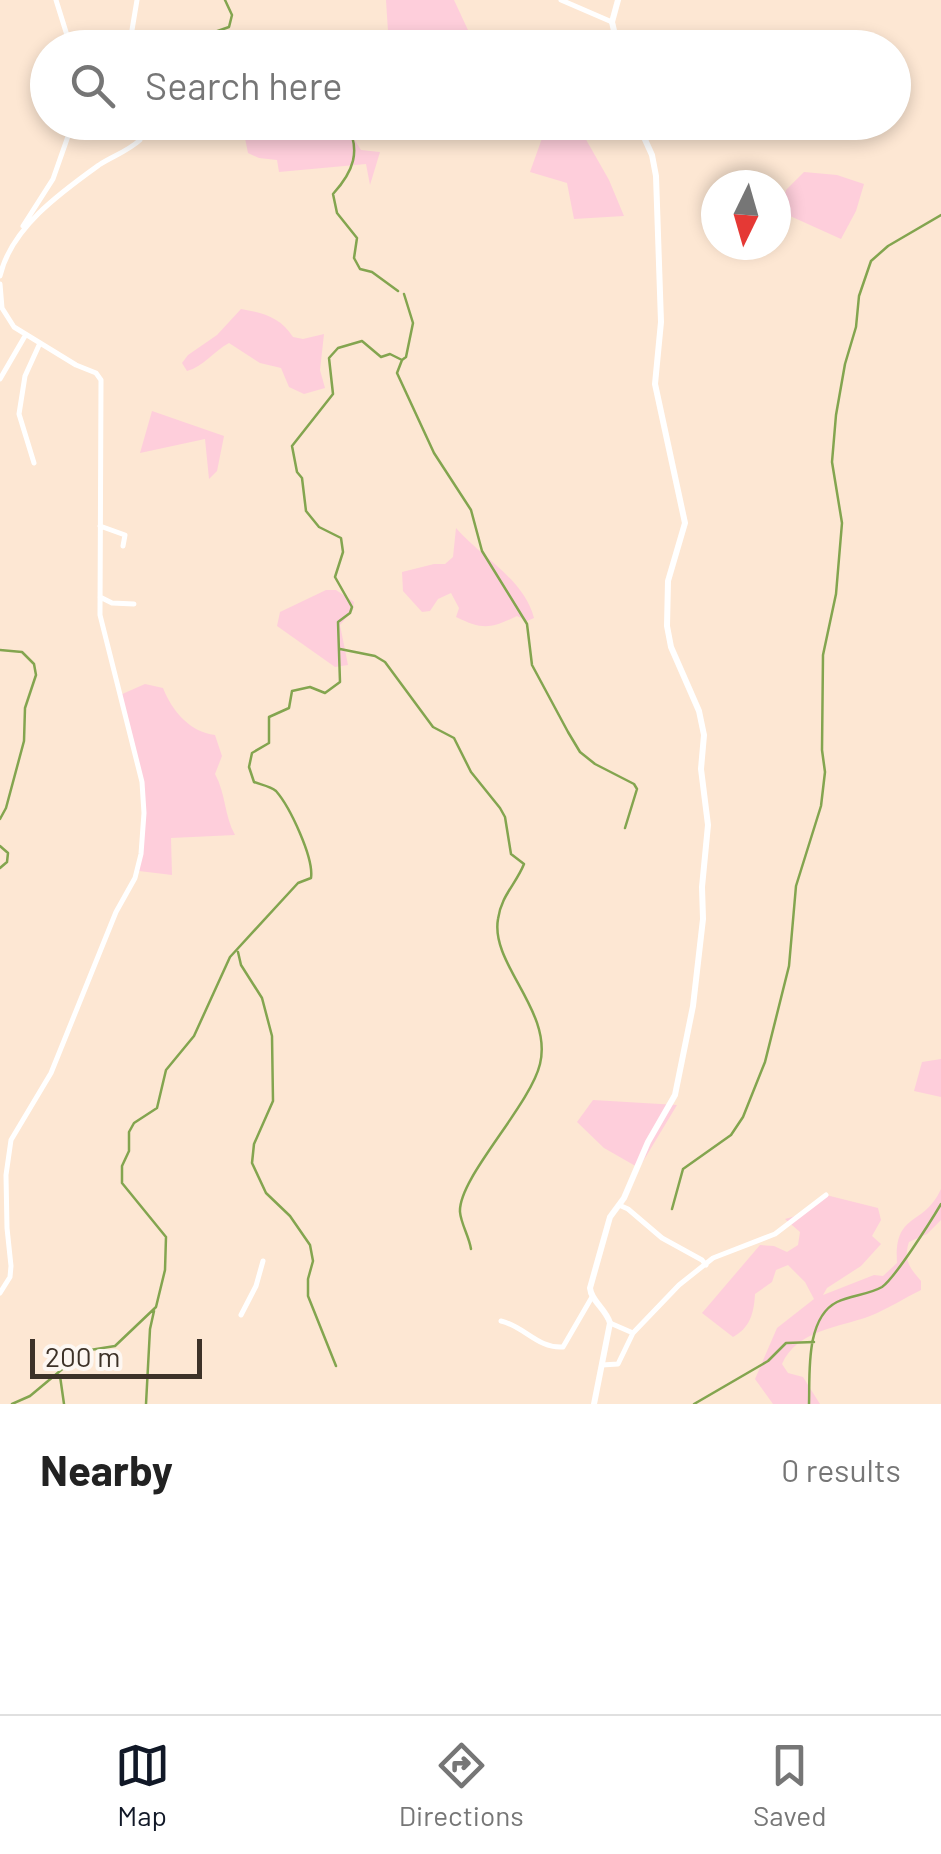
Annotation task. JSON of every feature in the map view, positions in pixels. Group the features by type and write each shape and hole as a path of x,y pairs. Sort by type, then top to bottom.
{"street":[{"path":"56,0 65,30"},
{"path":"131,30 137,0"},
{"path":"561,0 612,22"},
{"path":"578,7 586,0"},
{"path":"614,30 618,0"},
{"path":"0,1293 12,1266 6,1175 11,1140 51,1074 141,854 142,782 105,642 100,597 101,380 96,372 26,336 6,318 2,308 0,280 6,255 53,180 67,140"},
{"path":"20,233 71,187 140,140"},
{"path":"594,1404 610,1323 590,1288 610,1217 627,1194 648,1142 675,1095 699,958 708,824 701,769 702,722 668,636 667,589 685,522 655,384 661,322 656,176 645,140"},
{"path":"0,378 26,336"},
{"path":"34,462 19,414 26,376 40,344"},
{"path":"100,526 122,532 123,546"},
{"path":"100,597 105,602 134,604"},
{"path":"602,1365 618,1364 633,1333 679,1284 722,1253 786,1228 826,1195"},
{"path":"618,1204 706,1265"},
{"path":"241,1315 263,1261"},
{"path":"501,1321 548,1347 563,1347 592,1297"},
{"path":"610,1323 633,1333"}],"shaded area":[{"path":"386,0 454,0 468,30 388,30"},
{"path":"245,140 355,140 361,150 380,152 370,185 366,164 279,172 277,160 248,153"},
{"path":"541,140 586,140 624,216 574,219 567,183 530,172"},
{"path":"804,172 837,175 864,184 856,211 841,239 791,216 791,185"},
{"path":"241,309 270,317 293,337 324,334 320,370 325,388 304,394 289,387 281,368 260,363 229,343 187,371 182,363 188,355 217,335"},
{"path":"152,411 224,436 217,471 209,479 205,439 140,453"},
{"path":"456,528 512,580 534,618 527,621 517,616 480,626 456,617 459,608 451,593 438,599 430,611 422,612 403,591 402,572 445,564 453,557"},
{"path":"326,590 336,590 354,602 353,610 340,625 348,665 335,667 277,626 280,612"},
{"path":"145,684 163,688 183,719 198,730 215,735 222,756 215,774 235,835 171,838 172,875 139,871 145,802 120,695"},
{"path":"941,1059 941,1097 914,1091 922,1062"},
{"path":"593,1100 677,1105 639,1168 604,1148 577,1122"},
{"path":"941,1189 941,1220 927,1234 909,1242 907,1248 921,1290 877,1313 820,1332 798,1344 782,1364 788,1373 803,1377 820,1404 773,1404 755,1379 777,1328 814,1299 805,1282 788,1265 776,1270 772,1282 755,1294 747,1324 733,1337 702,1313 760,1245 787,1252 798,1245 800,1232 785,1219 806,1213 826,1195 878,1208 881,1220 872,1236 881,1244 861,1266 827,1288 823,1295 874,1275 883,1276 897,1263 897,1246 905,1227 926,1210"}],"waterway":[{"path":"220,30 229,27 232,15 225,0"},
{"path":"353,140 350,169 333,194 337,213 357,238 354,258 360,269 372,272 398,291"},
{"path":"672,1209 683,1169 731,1135 743,1117 765,1062 789,966 796,886 821,806 825,772 823,655 836,594 842,523 832,462 836,415 859,296 871,261 888,246 941,215"},
{"path":"12,1404 30,1396 84,1351 115,1346 156,1307 165,1270 166,1237 122,1183 129,1132 134,1123 157,1108 166,1070 194,1036 230,957 298,883 311,878 305,846 288,809 276,791 254,782 249,767 252,753 269,743 269,717 289,708 292,691 310,687 325,693 340,682 338,622 352,607 335,577 343,552 341,538 319,527 306,511 302,478 292,446 333,394 329,358 338,348 362,341 381,357 406,357 413,323 404,294"},
{"path":"402,360 397,373 434,453 471,510 482,551 527,624 532,665 568,732 580,752 637,789 625,828"},
{"path":"340,649 385,662 433,727 454,738 471,772 505,817 511,854 524,864 502,904 498,936 538,1025 542,1044 540,1064 523,1100 462,1198 460,1212 471,1249"},
{"path":"0,650 22,652 34,664 36,675 25,708 24,741 0,819"},
{"path":"0,846 8,853 7,862 0,868"},
{"path":"238,952 241,965 262,998 272,1036 273,1101 254,1144 252,1163 266,1193 290,1216 310,1245 313,1261 308,1296 336,1366"},
{"path":"809,1404 811,1348 819,1321 837,1302 877,1290 888,1282 941,1204"},
{"path":"146,1404 154,1311"},
{"path":"694,1404 768,1361 786,1343 814,1342"},
{"path":"60,1376 64,1404"}]}
